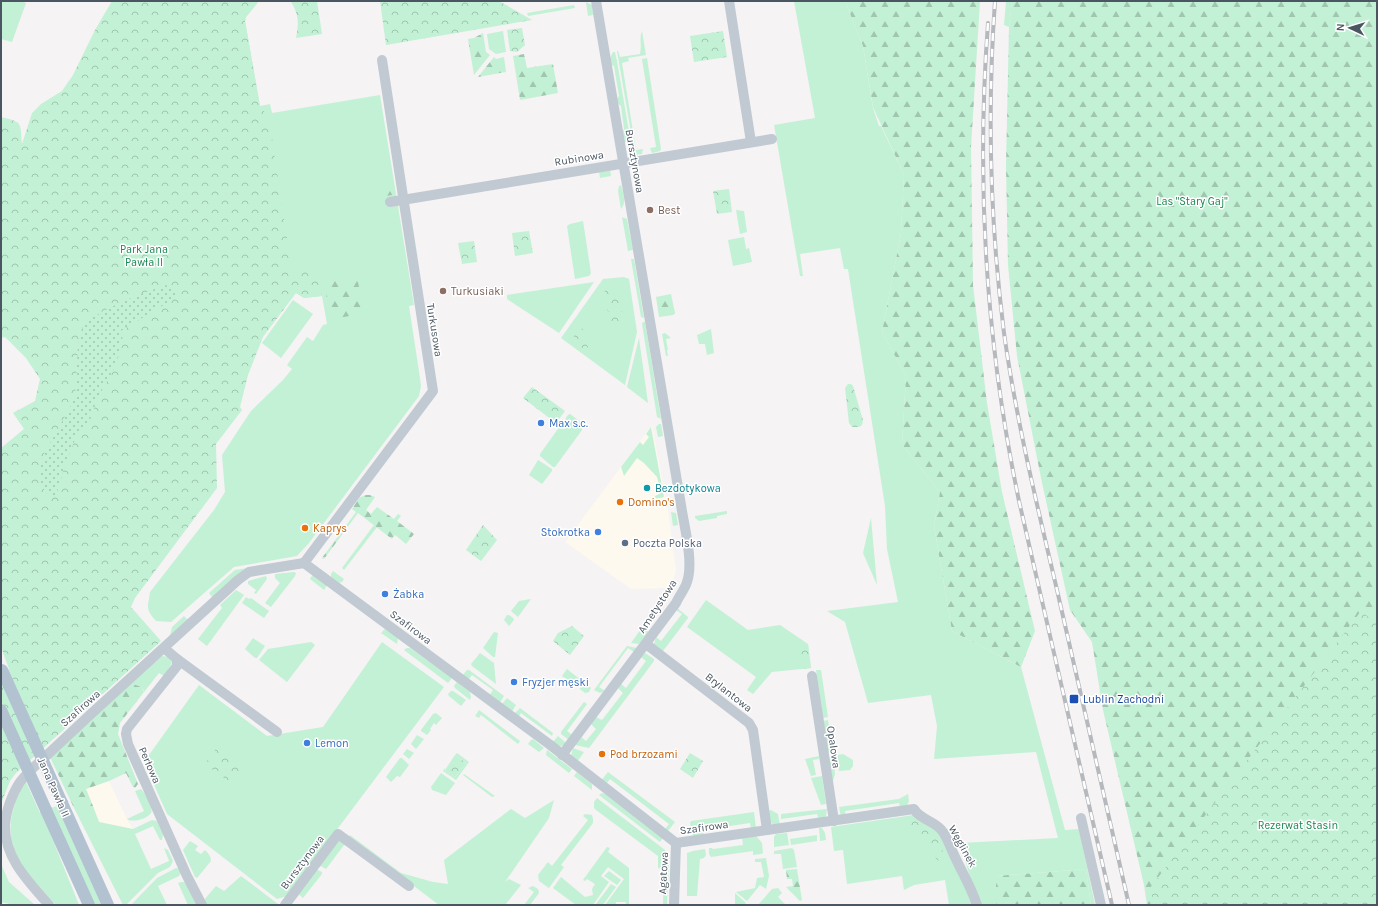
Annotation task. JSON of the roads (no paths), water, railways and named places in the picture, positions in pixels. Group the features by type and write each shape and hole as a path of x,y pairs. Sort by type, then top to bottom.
{"main road":[{"name":"Jana Pawła II","path":"1,670 108,905"},
{"name":"Jana Pawła II","path":"1,710 89,905"}],"street":[{"name":"Bursztynowa","path":"596,1 666,420"},
{"path":"729,1 751,142"},
{"name":"Turkusowa","path":"304,563 433,391 382,60"},
{"name":"Rubinowa","path":"390,202 772,139"},
{"name":"Ametystowa","path":"562,755 676,603 687,582 690,571 690,560 666,420"},
{"name":"Szafirowa","path":"49,905 20,871 8,848 5,824 7,812 20,782 31,770 238,580 249,572 304,563 562,755 676,843 914,809"},
{"name":"Brylantowa","path":"646,644 749,723 754,730 767,830"},
{"path":"164,648 277,732"},
{"name":"Perłowa","path":"177,659 177,666 168,679 127,729 126,739 187,876 202,905"},
{"name":"Opalowa","path":"812,676 834,821"},
{"name":"Węglinek","path":"914,809 917,814 936,824 943,832 972,889 977,905"},
{"path":"1081,818 1101,905"},
{"name":"Bursztynowa","path":"285,905 338,834 409,886"},
{"name":"Agatowa","path":"674,905 676,843"}],"railway":[{"path":"995,1 991,84 991,167 999,291 1004,333 1028,462 1129,905"},
{"path":"988,23 983,143 984,203 987,263 999,383 1019,501 1112,905"}],"place":[{"name":"Best","path":"650,210"},
{"name":"Turkusiaki","path":"443,291"},
{"name":"Max s.c.","path":"541,423"},
{"name":"Bezdotykowa","path":"647,488"},
{"name":"Domino's","path":"620,502"},
{"name":"Kaprys","path":"305,528"},
{"name":"Stokrotka","path":"598,532"},
{"name":"Poczta Polska","path":"625,543"},
{"name":"Żabka","path":"385,594"},
{"name":"Fryzjer męski","path":"514,682"},
{"name":"Lublin Zachodni","path":"1074,699"},
{"name":"Lemon","path":"307,743"},
{"name":"Pod brzozami","path":"602,754"}],"park label":[{"name":"Las \"Stary Gaj\"","path":"1192,201"},
{"name":"Park Jana Pawła II","path":"144,255"},
{"name":"Rezerwat Stasin","path":"1298,825"}]}
